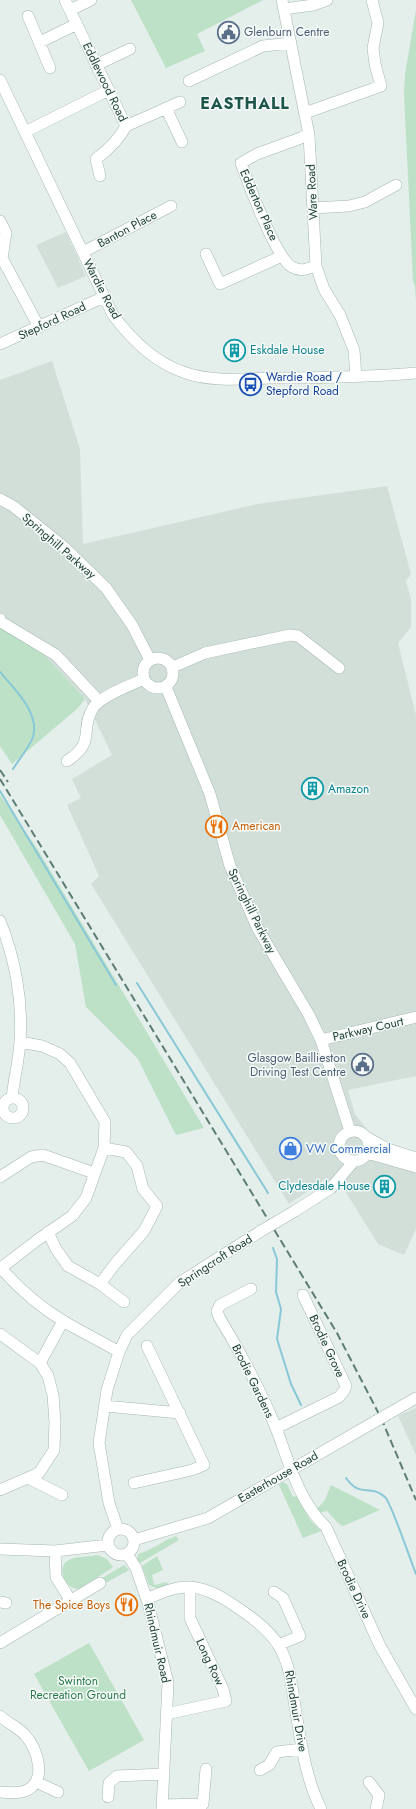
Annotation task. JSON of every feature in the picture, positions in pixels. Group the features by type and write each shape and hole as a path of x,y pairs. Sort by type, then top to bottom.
{"street":[{"path":"68,5 91,0"},
{"path":"283,4 313,5 326,0"},
{"path":"305,114 381,86 375,64 373,48 378,24 372,0"},
{"name":"Ware Road","path":"283,4 310,135 316,266 324,289 340,315 354,350 356,378"},
{"name":"Eddlewood Road","path":"68,5 126,126 120,136 105,153 96,159 100,176"},
{"path":"28,16 50,68"},
{"path":"40,42 77,24"},
{"path":"189,81 263,46 291,43"},
{"path":"96,65 130,49"},
{"name":"Wardie Road","path":"0,80 113,315 138,344 168,365 188,374 210,378 356,378 416,373"},
{"path":"25,132 109,90"},
{"path":"126,126 180,102"},
{"path":"166,108 182,142"},
{"name":"Edderton Place","path":"310,135 257,154 241,163 249,186 282,256 291,266 300,271 316,266"},
{"path":"313,208 348,206 365,202 396,185"},
{"name":"Banton Place","path":"83,252 171,206"},
{"path":"0,221 6,233 2,258 39,327"},
{"path":"206,254 220,284 282,256"},
{"name":"Stepford Road","path":"0,344 104,297"},
{"name":"Springhill Parkway","path":"0,499 13,506 64,547 106,588 132,625 150,660"},
{"path":"0,619 1,622 56,655 99,701"},
{"path":"173,667 205,653 290,635 298,636 339,668"},
{"path":"161,658 166,659 173,667 172,680 166,687 156,688 147,684 144,679 144,666 150,660 161,658"},
{"path":"66,761 79,753 85,742 89,717 93,707 99,701 144,679"},
{"name":"Springhill Parkway","path":"166,687 210,794 230,866 258,929 309,1015 321,1040 350,1131"},
{"path":"0,921 6,937 14,969 19,1008 20,1042 12,1098"},
{"name":"Parkway Court","path":"321,1040 416,1017"},
{"path":"20,1042 42,1046 60,1054 70,1063 105,1122 104,1148 86,1198 72,1216 0,1268 28,1296 63,1321 100,1340 119,1352"},
{"path":"366,1136 369,1145 367,1153 362,1159 349,1161 341,1155 338,1146 342,1136 350,1131 358,1131 388,1149 416,1158"},
{"path":"100,1284 115,1264 144,1231 157,1206 143,1189 137,1166 126,1152 104,1148"},
{"path":"367,1153 416,1167"},
{"path":"0,1177 32,1157 43,1155 94,1173"},
{"name":"Springcroft Road","path":"118,1529 109,1503 99,1443 107,1390 119,1352 127,1335 179,1283 331,1188 354,1161"},
{"path":"48,1232 56,1249 68,1266 100,1284 124,1302"},
{"name":"Brodie Gardens","path":"251,1289 220,1305 217,1311 248,1364 276,1428 291,1469"},
{"name":"Brodie Grove","path":"276,1428 338,1397 344,1391 346,1386 303,1295"},
{"path":"40,1363 63,1321"},
{"path":"0,1334 40,1363 48,1376 53,1395 55,1422 54,1450 39,1473 0,1490"},
{"path":"134,1483 192,1470 204,1465 148,1346"},
{"name":"Easterhouse Road","path":"134,1540 208,1518 416,1398"},
{"path":"105,1406 180,1413"},
{"name":"Brodie Drive","path":"291,1469 314,1516 326,1527 380,1646 416,1710"},
{"path":"28,1478 62,1495"},
{"path":"118,1529 130,1532 134,1540 133,1548 127,1554 115,1554 108,1545 108,1537 118,1529"},
{"path":"0,1549 55,1551 108,1545"},
{"path":"55,1551 56,1577 70,1601"},
{"name":"Rhindmuir Road","path":"127,1554 136,1568 155,1623 168,1683 163,1807"},
{"path":"0,1643 100,1583"},
{"name":"Rhindmuir Drive","path":"147,1599 168,1589 190,1587 212,1591 249,1615 278,1645 289,1668 302,1749 312,1791 321,1809"},
{"name":"Long Row","path":"166,1714 226,1701 223,1689 190,1618 190,1587"},
{"path":"274,1592 283,1598 300,1636 278,1645"},
{"path":"0,1716 22,1731 30,1741 39,1764 39,1775 36,1782 24,1792 0,1792"},
{"path":"260,1770 269,1765 277,1752 302,1749"},
{"path":"163,1807 203,1804 206,1769"},
{"path":"108,1797 109,1783 117,1776 164,1774"},
{"path":"36,1782 58,1792"},
{"path":"370,1782 378,1795 376,1809"}],"shaded area":[{"path":"66,232 86,276 58,288 36,245"},
{"path":"52,361 80,449 83,544 258,504 387,486 411,574 406,581 411,599 411,627 398,643 416,715 416,1076 348,1090 355,1114 391,1161 416,1173 416,1229 404,1255 378,1244 342,1186 326,1179 289,1204 91,884 99,876 67,805 81,798 72,779 112,755 85,699 46,657 0,625 0,380"},
{"path":"416,1408 416,1455 398,1416"}],"green space":[{"path":"131,0 263,0 197,34 205,51 166,68"},
{"path":"416,10 416,303 415,286 413,281 404,93 405,74"},
{"path":"0,625 46,657 85,699 77,709 12,764 0,746"},
{"path":"0,795 38,850 204,1128 176,1135 138,1059 86,1007 75,944 0,815"},
{"path":"282,1482 287,1484 293,1497 297,1496 310,1520 321,1531 303,1538 279,1485"},
{"path":"331,1485 380,1510 343,1526 338,1523 327,1511 318,1513 317,1509 325,1500"},
{"path":"176,1536 179,1540 140,1563 137,1560 138,1554"},
{"path":"97,1555 107,1559 113,1567 79,1589 70,1586 66,1582 62,1573 65,1563 75,1558"},
{"path":"157,1556 163,1570 152,1575 154,1585 167,1582 169,1586 158,1589 149,1585 142,1566"},
{"path":"124,1565 129,1570 102,1585 99,1580"},
{"name":"Swinton Recreation Ground","path":"89,1643 144,1740 89,1771 34,1674"}],"waterway":[{"path":"0,672 18,693 33,719 33,737 27,749 13,769"},
{"path":"0,791 116,985"},
{"path":"137,983 268,1193"},
{"path":"273,1248 277,1259 276,1292 281,1309 277,1339 291,1384 301,1405"},
{"path":"346,1478 356,1488 379,1493 388,1501 416,1574"}],"railway":[{"path":"0,770 8,782"},
{"path":"0,779 337,1333 381,1418 416,1500"}],"place":[{"name":"Glenburn Centre","path":"229,32"},
{"name":"Eskdale House","path":"235,350"},
{"name":"Wardie Road / Stepford Road","path":"251,384"},
{"name":"Amazon","path":"313,789"},
{"name":"American","path":"217,826"},
{"name":"Glasgow Baillieston Driving Test Centre","path":"362,1065"},
{"name":"VW Commercial","path":"291,1149"},
{"name":"Clydesdale House","path":"385,1186"},
{"name":"The Spice Boys","path":"126,1605"}],"district":[{"name":"EASTHALL","path":"245,103"}]}
